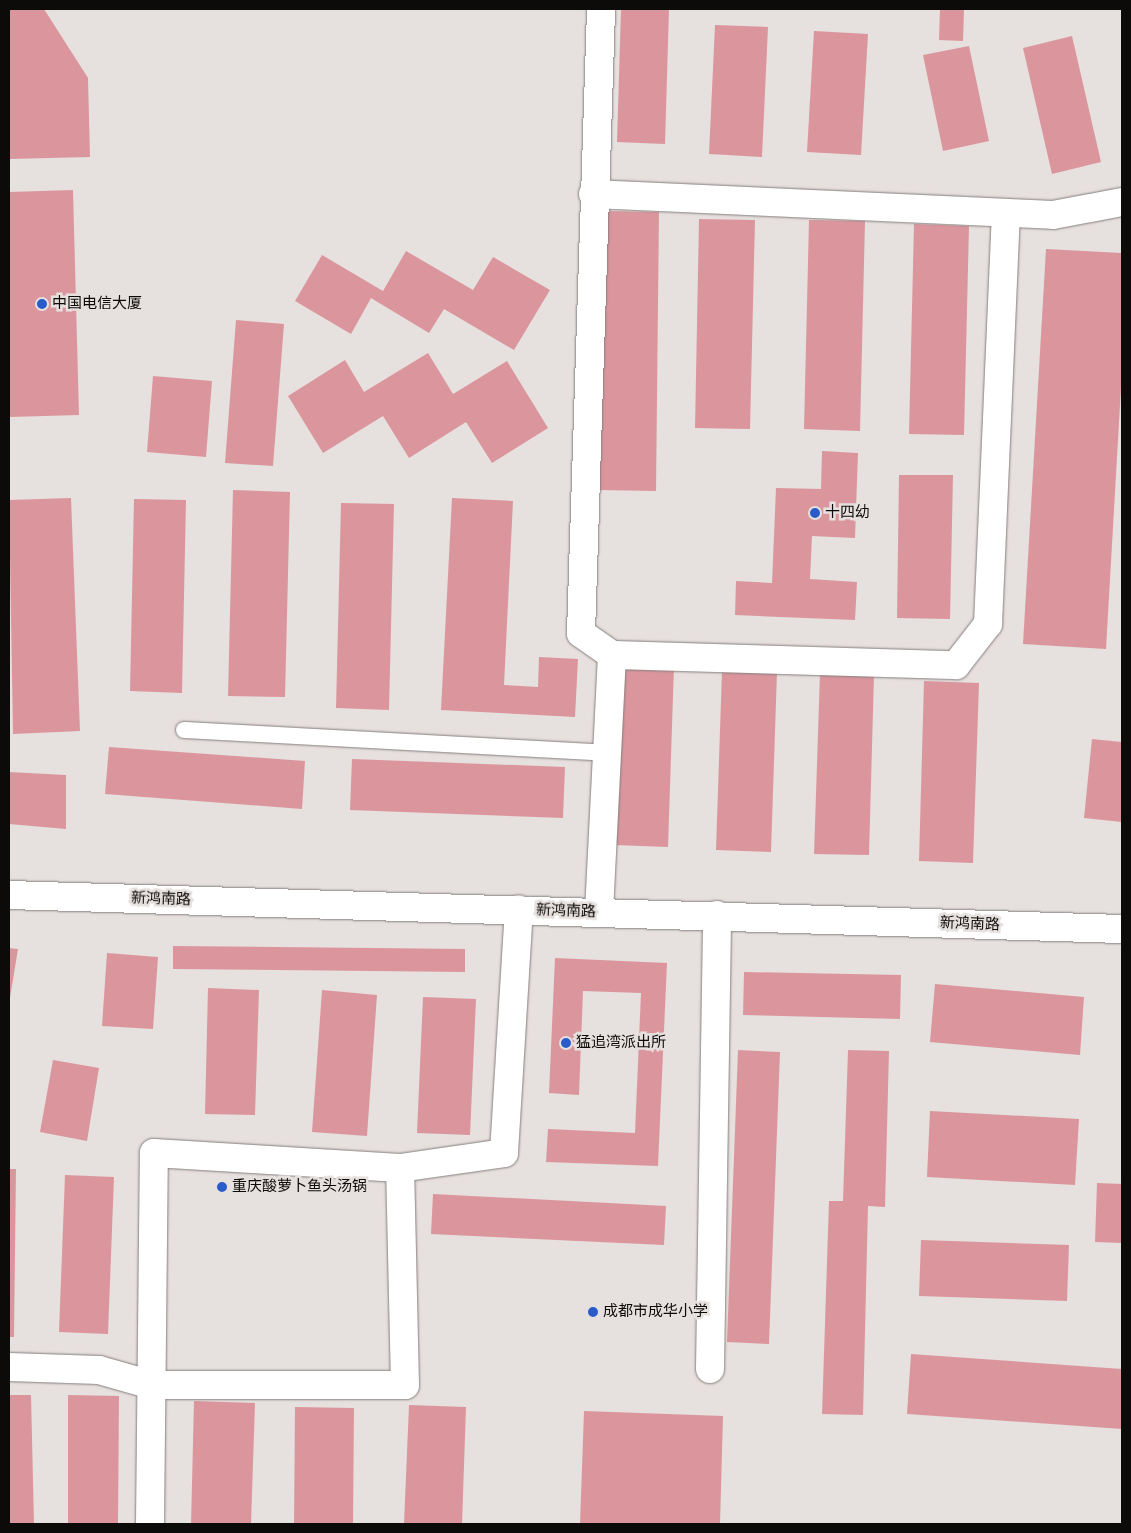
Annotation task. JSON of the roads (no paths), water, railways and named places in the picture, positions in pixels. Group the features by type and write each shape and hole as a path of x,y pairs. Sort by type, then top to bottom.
{"street":[{"path":"602,9 593,194 581,632 612,655 956,666 988,624 1006,213"},
{"path":"593,194 1053,215 1122,202"},
{"path":"599,912 612,655"},
{"name":"新鸿南路","path":"9,895 717,915 1122,929"},
{"path":"150,1524 154,1153 400,1168 504,1153 519,909"},
{"path":"710,1368 717,915"},
{"path":"9,1367 99,1370 152,1385 405,1385 400,1168"}],"lane":[{"path":"184,730 607,753"}],"place":[{"name":"中国电信大厦","path":"42,304"},
{"name":"十四幼","path":"815,513"},
{"name":"猛追湾派出所","path":"566,1043"},
{"name":"重庆酸萝卜鱼头汤锅","path":"222,1187"},
{"name":"成都市成华小学","path":"593,1312"}]}
